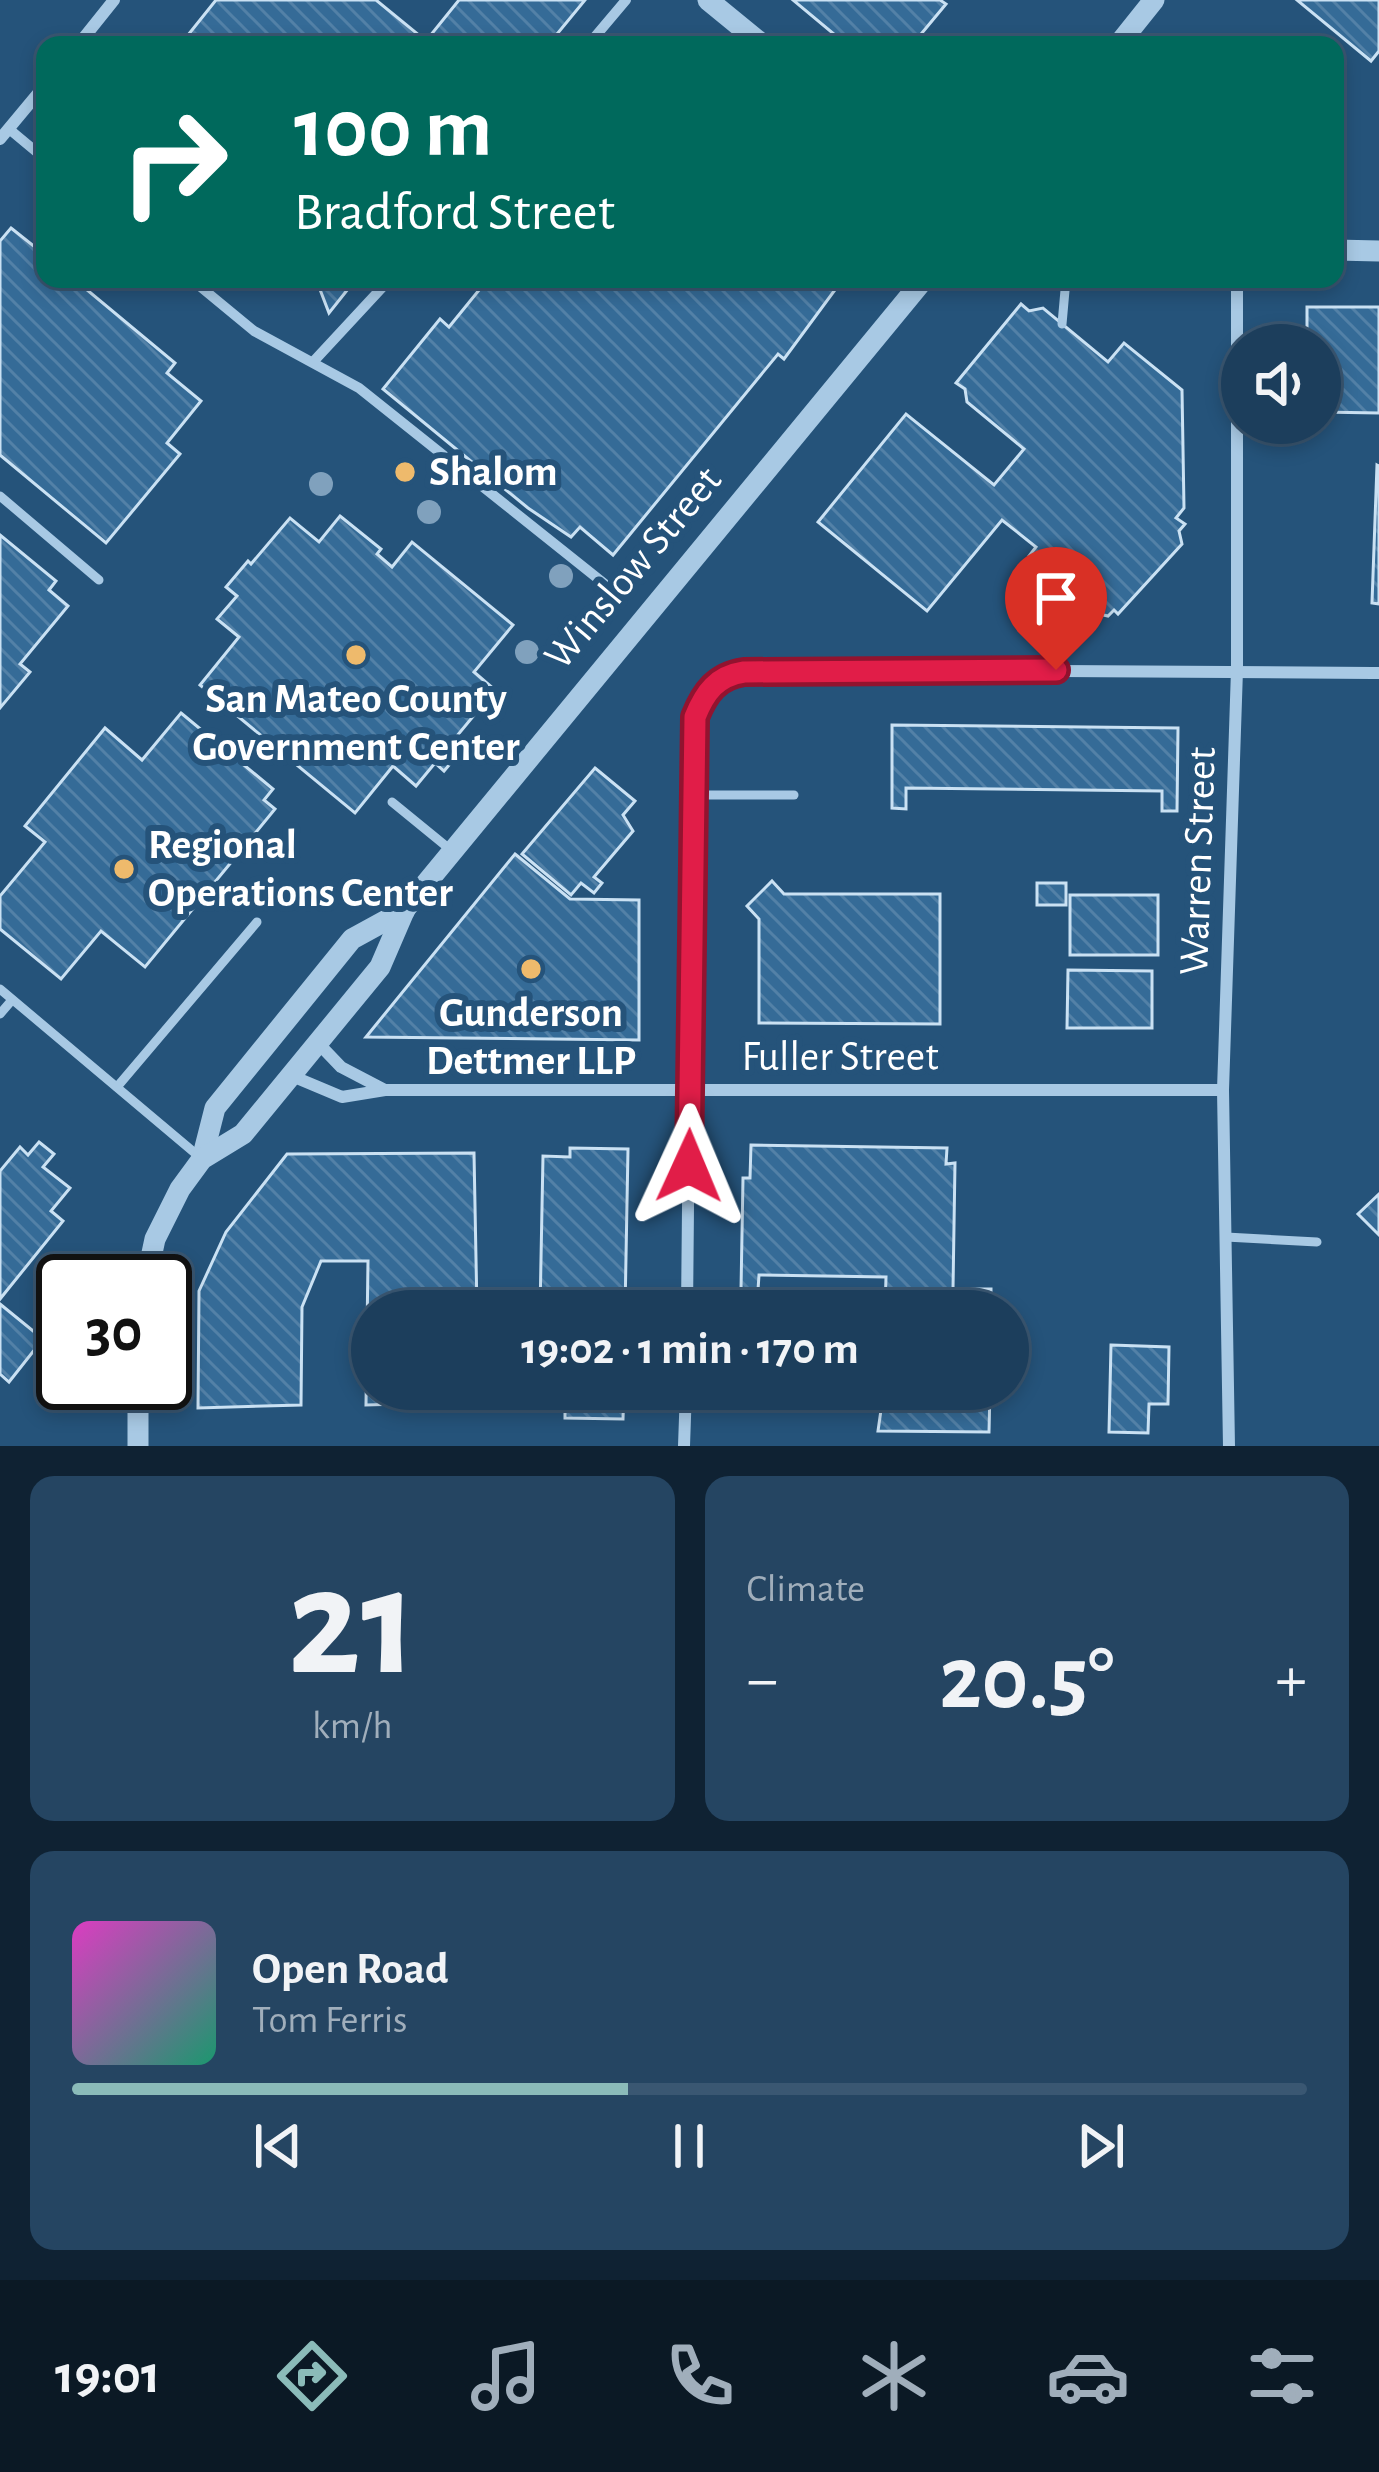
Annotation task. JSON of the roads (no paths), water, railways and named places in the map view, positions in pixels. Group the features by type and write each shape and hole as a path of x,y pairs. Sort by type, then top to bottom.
{"street":[{"path":"85,36 114,0"},
{"path":"596,36 626,0"},
{"path":"708,0 752,36"},
{"path":"1125,36 1154,0"},
{"path":"36,95 3,130 36,153"},
{"path":"1344,250 1379,251"},
{"path":"202,288 254,331 359,388 611,589"},
{"path":"313,362 382,288"},
{"name":"Winslow Street","path":"202,1159 243,1134 292,1076 380,967 406,909 917,288"},
{"name":"Warren Street","path":"1229,1446 1223,1090 1237,670 1237,288"},
{"path":"687,1290 695,717 712,686 727,674 744,672 1379,674"},
{"name":"Winslow Street","path":"154,1254 166,1214 202,1159 214,1108 352,939 406,909"},
{"path":"318,1043 341,1067 385,1090"},
{"name":"Fuller Street","path":"292,1076 342,1097 385,1090 1223,1090"},
{"path":"138,1410 138,1446"},
{"path":"684,1446 685,1410"}],"lane":[{"path":"1062,324 1065,288"},
{"path":"0,496 99,580"},
{"path":"692,795 794,795"},
{"path":"392,802 452,851"},
{"path":"117,1087 257,922"},
{"path":"0,989 202,1159"},
{"path":"0,1014 12,1000"},
{"path":"1226,1237 1317,1243"}],"place":[{"name":"Shalom","path":"405,472"},
{"name":"San Mateo County Government Center","path":"356,655"},
{"name":"Regional Operations Center","path":"124,869"},
{"name":"Gunderson Dettmer LLP","path":"531,969"}]}
